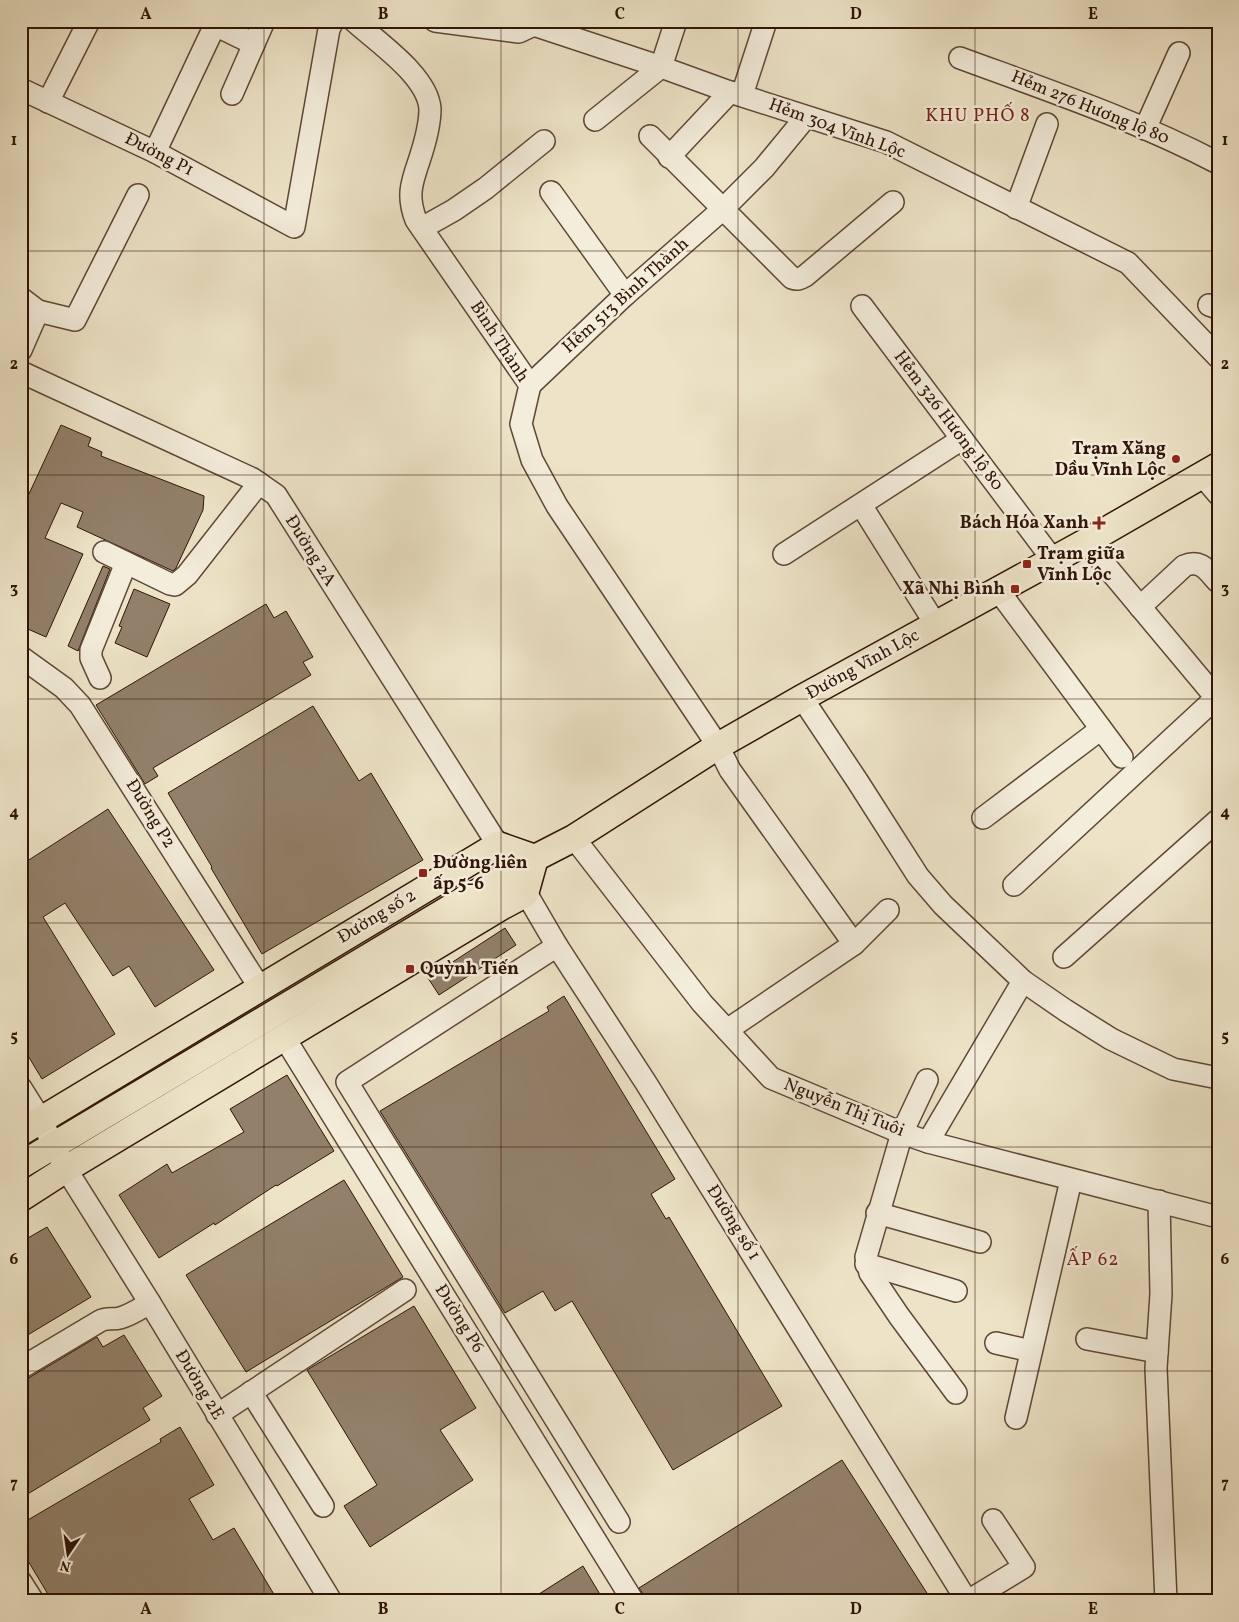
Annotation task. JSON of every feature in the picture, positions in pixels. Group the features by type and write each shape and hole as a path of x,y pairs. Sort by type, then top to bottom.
{"main road":[{"name":"Đường Vĩnh Lộc","path":"534,858 574,838 718,746 802,698 1052,560 1212,478"},
{"path":"21,1198 499,908 520,884 534,858 498,845"},
{"name":"Đường số 2","path":"31,1126 498,845"},
{"name":"Đường số 2","path":"21,1165 474,893 520,884"}],"street":[{"path":"48,102 89,21"},
{"path":"232,94 264,21"},
{"name":"Đường P1","path":"21,89 155,152 294,227 329,29 333,21"},
{"name":"Bình Thành","path":"354,21 406,66 424,90 428,99 429,118 410,193 412,210 422,228 530,385 521,424 532,460 557,506 718,746 730,770 854,944"},
{"name":"Hẻm 304 Vĩnh Lộc","path":"435,21 519,32 534,25 736,94 886,142 1128,263 1218,357"},
{"path":"595,120 661,67 676,21"},
{"path":"669,157 736,94 766,21"},
{"path":"155,152 215,23 254,44"},
{"path":"1145,129 1179,53"},
{"name":"Hẻm 276 Hương lộ 80","path":"960,58 1091,106 1218,163"},
{"name":"Hẻm 513 Bình Thành","path":"530,385 625,294 723,209 764,168 806,117"},
{"path":"1016,208 1047,124"},
{"path":"650,136 792,278 801,279 805,276 893,202"},
{"path":"422,228 454,210 486,188 544,142"},
{"path":"551,192 625,294"},
{"path":"21,298 38,311 75,320 138,195"},
{"name":"Hẻm 326 Hương lộ 80","path":"862,306 1052,560"},
{"path":"21,350 38,311"},
{"name":"Đường 2A","path":"21,372 253,479 276,495 498,845"},
{"path":"784,554 962,439"},
{"path":"104,552 170,584 178,583 187,576 259,484"},
{"path":"861,505 936,624"},
{"path":"1014,885 1217,698 1086,542"},
{"path":"100,678 91,658 91,650 126,563"},
{"path":"1140,606 1184,566 1190,563 1204,565 1218,582"},
{"path":"998,590 1122,757"},
{"name":"Đường P2","path":"21,657 64,688 80,705 260,988"},
{"path":"802,698 918,876 943,905 1023,981 1111,1039 1173,1068 1218,1078"},
{"path":"983,818 1101,729"},
{"path":"1064,957 1218,820"},
{"name":"Nguyễn Thị Tuôi","path":"574,838 702,1003 771,1078 928,1142 1218,1217"},
{"name":"Đường số 1","path":"498,845 557,946 646,1083 968,1601"},
{"path":"727,1030 854,944 888,910"},
{"path":"557,946 348,1082 619,1522"},
{"path":"928,1142 1023,981"},
{"name":"Đường P6","path":"284,1038 633,1601"},
{"path":"927,1080 902,1133 877,1213 866,1264 899,1316 956,1392"},
{"name":"Đường 2E","path":"21,1088 31,1126 54,1144 66,1169 150,1303 331,1601"},
{"path":"1016,1418 1071,1180"},
{"path":"1159,1201 1160,1294 1156,1368 1166,1601"},
{"path":"877,1213 980,1242"},
{"path":"866,1264 956,1291"},
{"path":"217,1414 406,1290"},
{"path":"21,1368 100,1321 127,1316 150,1303"},
{"path":"1087,1339 1157,1352"},
{"path":"996,1343 1030,1351"},
{"path":"251,1392 323,1506"},
{"path":"968,1601 1024,1567 993,1520"},
{"path":"21,1582 33,1601"}],"building":[{"path":"61,425 91,438 88,446 102,452 101,456 204,496 203,510 173,571 77,527 83,512 61,503 45,538 83,554 46,637 21,626 21,511"},
{"path":"103,566 110,569 78,651 68,646"},
{"path":"134,589 170,604 147,657 115,643 122,627 119,626"},
{"path":"266,604 274,618 286,611 313,657 303,662 311,675 153,768 158,776 145,784 96,705"},
{"path":"313,706 359,781 371,773 423,860 262,954 168,793"},
{"path":"108,809 214,970 155,1007 129,966 113,976 65,903 43,917 115,1034 42,1079 21,1044 21,865"},
{"path":"505,928 516,945 439,995 428,978"},
{"path":"564,996 675,1179 651,1194 666,1219 669,1217 782,1406 673,1470 572,1301 555,1311 543,1291 505,1313 380,1111 549,1011 547,1007"},
{"path":"287,1075 334,1151 159,1258 119,1195 167,1164 172,1173 244,1132 230,1109"},
{"path":"344,1180 403,1277 246,1372 186,1275"},
{"path":"47,1227 91,1297 21,1339 21,1242"},
{"path":"414,1306 476,1408 440,1430 473,1480 370,1547 344,1506 377,1485 307,1370"},
{"path":"124,1335 162,1396 143,1408 150,1420 21,1498 21,1380 27,1379 97,1337 103,1347"},
{"path":"180,1427 214,1485 189,1499 213,1540 234,1528 278,1601 52,1601 21,1549 21,1524 161,1442 160,1439"},
{"path":"842,1460 932,1601 648,1601 639,1588"},
{"path":"583,1566 604,1601 528,1601"}],"place":[{"name":"Trạm Xăng Dầu Vĩnh Lộc","path":"1176,459"},
{"name":"Bách Hóa Xanh","path":"1099,523"},
{"name":"Trạm giữa Vĩnh Lộc","path":"1027,564"},
{"name":"Xã Nhị Bình","path":"1015,589"},
{"name":"Đường liên ấp 5-6","path":"423,873"},
{"name":"Quỳnh Tiến","path":"410,969"}],"district":[{"name":"KHU PHỐ 8","path":"978,116"},
{"name":"ẤP 62","path":"1093,1260"}]}
